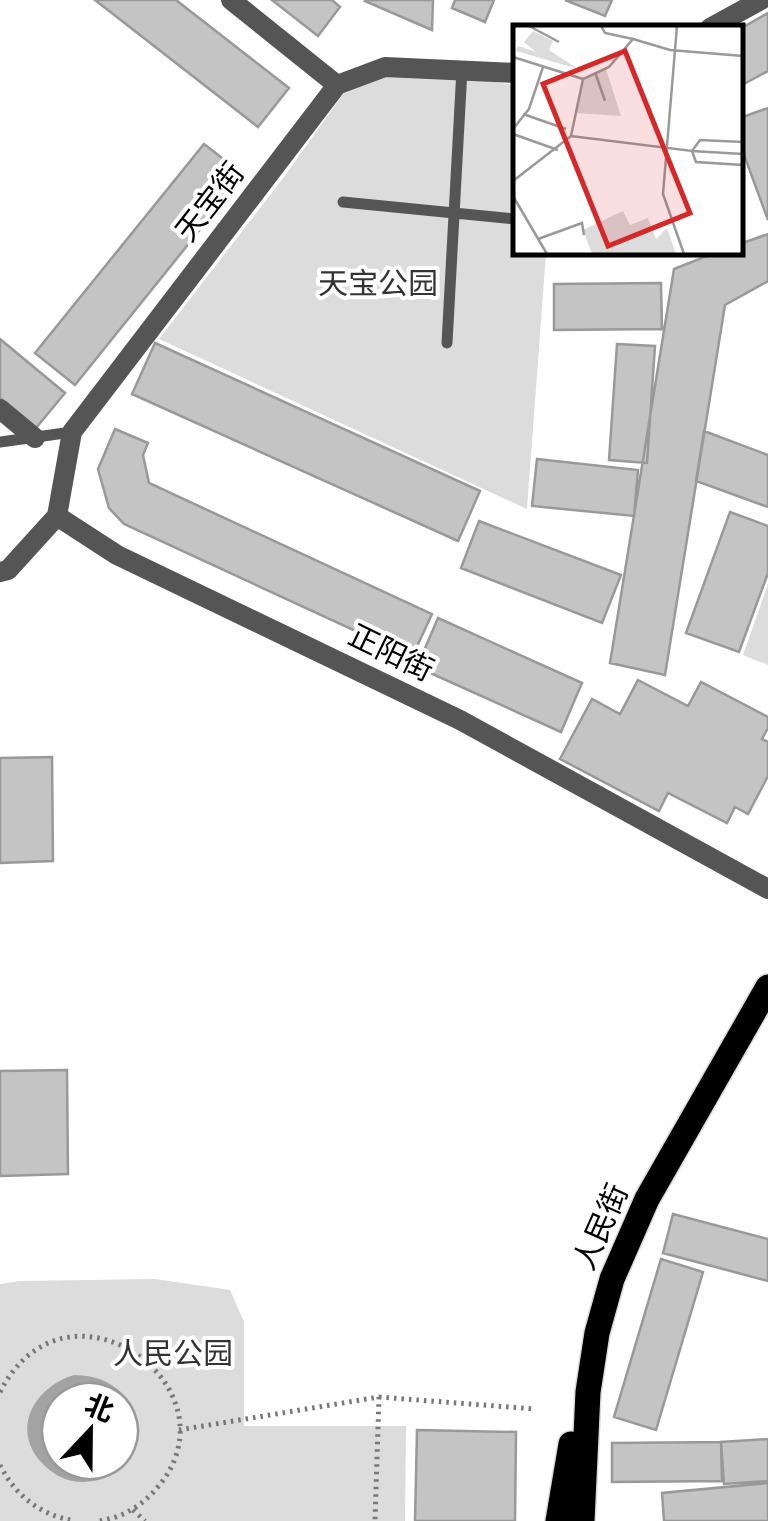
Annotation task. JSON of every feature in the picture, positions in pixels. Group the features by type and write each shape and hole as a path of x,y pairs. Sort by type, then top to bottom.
{"main road":[{"name":"人民街","path":"582,1521 590,1376 604,1305 627,1239 768,987"},
{"path":"558,1521 575,1422 590,1376"}],"street":[{"path":"231,0 338,86 384,67 513,73"},
{"path":"716,25 762,0"},
{"name":"天宝街","path":"57,516 72,432 338,86"},
{"path":"0,409 35,438"},
{"path":"0,572 8,570 57,516"},
{"name":"正阳街","path":"57,516 117,555 460,720 768,890"}],"lane":[{"path":"447,343 462,69"},
{"path":"343,202 513,219"},
{"path":"0,442 72,432"}],"path":[{"path":"0,1392 9,1374 29,1354 54,1341 82,1336 111,1340 139,1352 160,1373 174,1400 179,1430 175,1456 164,1479 147,1499 132,1510 98,1521"},
{"path":"179,1430 379,1397 535,1409"},
{"path":"374,1521 379,1397"},
{"path":"0,1466 9,1483 30,1504 56,1518 76,1521"},
{"path":"132,1510 145,1521"}],"green space":[{"name":"天宝公园","path":"388,76 451,76 513,85 513,255 546,255 527,509 159,339 343,94"},
{"path":"768,584 768,665 743,655"},
{"name":"人民公园","path":"155,1279 230,1290 244,1322 244,1426 406,1426 405,1521 0,1521 0,1284"}],"shaded area":[{"path":"74,1375 103,1381 60,1381"},
{"path":"38,1399 40,1460 28,1436 31,1410"}],"building":[{"path":"95,0 176,0 289,88 258,127"},
{"path":"272,0 332,0 340,7 318,36"},
{"path":"366,0 433,0 432,30 365,1"},
{"path":"455,0 494,0 485,22 452,8"},
{"path":"565,0 612,0 605,16"},
{"path":"768,13 768,71 743,84 743,27"},
{"path":"768,108 768,220 743,152 743,117"},
{"path":"204,144 244,175 75,385 35,353"},
{"path":"768,234 768,281 725,305 665,675 610,663 674,269 709,255 743,255 743,243"},
{"path":"661,283 662,329 554,330 554,284"},
{"path":"0,339 65,393 36,428 0,398"},
{"path":"155,343 480,491 458,541 132,394"},
{"path":"617,344 655,346 647,463 609,460"},
{"path":"115,429 148,443 143,455 149,483 432,614 412,657 124,524 109,508 98,469"},
{"path":"704,431 768,455 768,507 696,481"},
{"path":"537,459 638,470 634,516 532,506"},
{"path":"730,512 768,526 768,573 739,652 686,633"},
{"path":"479,521 621,575 602,623 461,568"},
{"path":"438,618 582,683 561,732 417,667"},
{"path":"638,680 688,706 701,682 768,717 762,739 768,742 768,776 748,814 735,807 727,823 668,793 659,811 560,759 592,699 620,714"},
{"path":"52,757 53,861 0,863 0,758"},
{"path":"67,1070 68,1174 0,1176 0,1071"},
{"path":"673,1214 768,1239 768,1281 663,1253"},
{"path":"661,1259 703,1272 656,1430 614,1417"},
{"path":"417,1430 516,1432 515,1521 415,1521"},
{"path":"768,1439 768,1481 724,1484 721,1442"},
{"path":"721,1442 722,1481 612,1482 612,1443"},
{"path":"768,1483 768,1521 664,1521 662,1493"}]}
